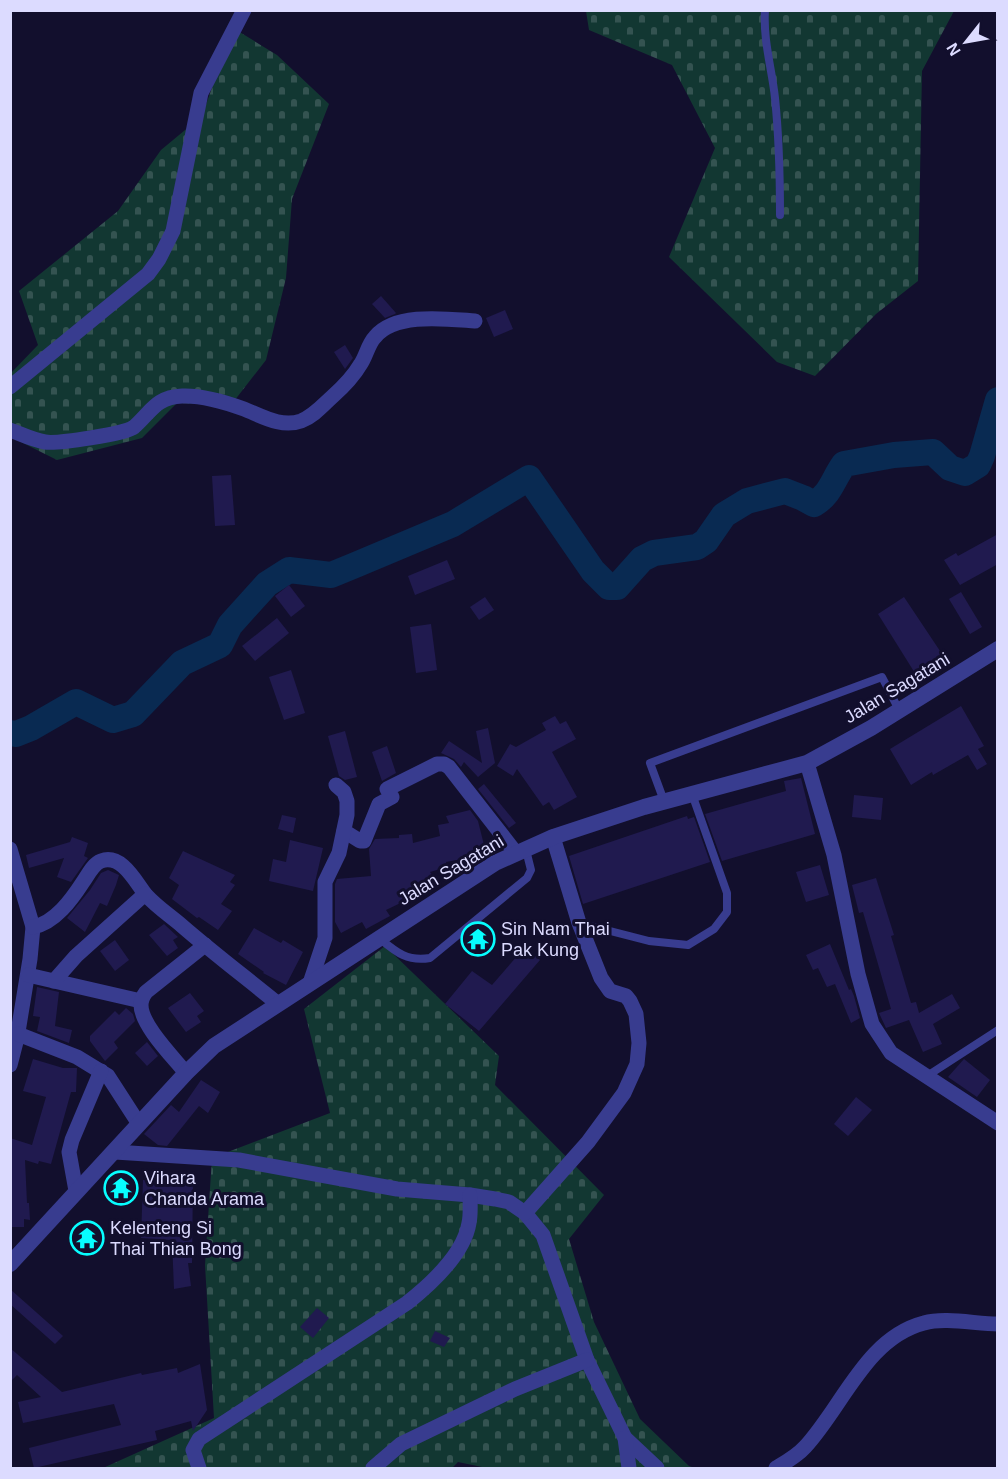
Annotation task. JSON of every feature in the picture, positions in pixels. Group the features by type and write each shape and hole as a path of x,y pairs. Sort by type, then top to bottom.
{"street":[{"path":"10,387 148,274 159,259 173,231 201,93 244,10"},
{"path":"10,429 46,442 118,434 134,427 158,403 182,396 207,398 243,409 265,419 295,423 315,413 347,383 360,366 373,339 381,332 394,325 422,319 475,321"},
{"name":"Jalan Sagatani","path":"11,1262 186,1073 214,1046 495,863 554,837 664,801 807,763 998,649"},
{"path":"807,763 834,855 858,974 872,1024 891,1053 998,1123"},
{"path":"344,831 364,841 380,804 392,797 387,789 437,764 444,764 521,850"},
{"path":"310,983 325,938 325,882 339,853 347,815 347,801 344,792 336,785"},
{"path":"525,1213 588,1142 624,1093 637,1064 639,1043 633,1006 626,996 610,991 603,983 579,922 554,837"},
{"path":"10,849 33,927 28,975 10,1065"},
{"path":"33,927 41,925 61,910 92,868 100,861 112,861 120,864 146,894 205,945 277,1003"},
{"path":"54,981 76,956 146,894"},
{"path":"186,1073 156,1036 141,1009 141,1001 146,992 205,945"},
{"path":"28,975 141,1001"},
{"path":"18,1034 60,1050 101,1071 115,1084 140,1124"},
{"path":"76,1191 69,1152 101,1071"},
{"path":"114,1152 239,1160 397,1189 470,1195 509,1202 525,1213 543,1235 587,1360 625,1438 628,1468"},
{"path":"199,1468 193,1450 199,1439 407,1303 435,1280 464,1237 469,1223 470,1195"},
{"path":"776,1468 805,1448 860,1372 886,1343 898,1335 931,1321 998,1324"},
{"path":"373,1468 401,1444 515,1389 587,1360"},
{"path":"625,1438 657,1468"}],"lane":[{"path":"765,10 764,32 775,96 780,159 780,215"},
{"path":"664,801 650,763 882,677 899,710"},
{"path":"579,922 649,941 688,945 714,929 727,912 727,893 692,794"},
{"path":"379,938 404,956 417,960 430,958 527,878 531,870 521,850"},
{"path":"927,1076 998,1030"}],"green space":[{"path":"586,11 954,11 922,71 918,281 876,314 815,376 777,362 669,257 715,148 672,65 589,30"},
{"path":"233,28 277,55 329,104 292,199 286,278 266,360 231,405 177,403 142,438 57,460 11,437 10,374 38,345 19,291 118,211 161,150 202,116"},
{"path":"385,946 499,1056 495,1085 604,1195 569,1239 594,1322 640,1419 689,1466 695,1468 487,1468 458,1462 452,1468 103,1468 214,1418 205,1265 212,1158 330,1113 304,1009"}],"building":[{"path":"381,296 395,314 385,318 372,304"},
{"path":"505,310 513,329 494,337 486,318"},
{"path":"345,345 353,358 345,369 334,352"},
{"path":"231,475 235,525 215,526 212,476"},
{"path":"998,534 998,564 960,585 944,560 956,553 958,556"},
{"path":"447,560 455,579 415,595 408,576"},
{"path":"289,585 305,606 291,617 275,596"},
{"path":"961,592 982,627 970,634 949,599"},
{"path":"485,597 494,610 479,620 470,607"},
{"path":"904,597 946,660 918,678 878,614"},
{"path":"277,618 289,633 255,661 242,646"},
{"path":"431,624 437,670 416,673 410,627"},
{"path":"291,670 305,713 284,720 269,677"},
{"path":"961,706 984,746 978,749 987,764 977,770 968,755 911,785 890,749"},
{"path":"555,716 560,724 566,721 576,739 552,752 577,797 554,810 549,802 543,806 517,769 513,776 497,766 510,744 516,747 546,730 542,723"},
{"path":"488,728 495,763 478,777 464,762 461,767 454,759 441,753 449,741 482,763 476,731"},
{"path":"345,731 357,777 345,780 339,776 328,736"},
{"path":"387,746 396,773 382,781 372,752"},
{"path":"801,778 815,834 722,861 705,814 786,791 784,781"},
{"path":"484,784 516,823 509,828 478,789"},
{"path":"854,795 883,798 881,820 852,817"},
{"path":"470,810 478,821 486,853 472,854 473,857 446,862 447,867 430,872 433,876 412,890 415,896 386,910 390,916 366,929 362,922 341,933 335,922 335,884 337,879 371,876 369,849 375,839 399,838 399,835 412,834 413,843 440,836 438,825 449,823 446,816"},
{"path":"282,815 296,818 293,833 278,829"},
{"path":"687,816 688,819 694,817 710,862 583,904 569,856"},
{"path":"72,837 88,843 84,856 88,858 71,882 57,877 64,858 29,868 26,855 70,842"},
{"path":"290,840 323,848 313,891 269,881 273,859 286,862"},
{"path":"183,851 235,875 230,882 235,885 221,904 232,911 218,930 172,899 179,885 169,878"},
{"path":"820,865 829,895 806,902 796,872"},
{"path":"108,870 119,875 116,885 107,906 100,903 85,932 67,918 101,873"},
{"path":"876,878 894,935 891,936 911,1003 916,1002 919,1013 952,994 960,1008 933,1024 942,1044 923,1052 909,1020 886,1028 879,1013 891,1009 863,912 859,913 852,885"},
{"path":"164,924 178,937 173,940 178,948 167,956 149,935"},
{"path":"254,928 281,943 283,940 303,952 286,985 263,973 238,954"},
{"path":"115,940 129,960 115,971 100,951"},
{"path":"830,944 849,990 851,989 854,996 860,1018 851,1023 835,984 827,987 818,968 813,970 806,955"},
{"path":"525,947 540,960 479,1031 445,1004 472,971 492,985"},
{"path":"37,987 59,992 55,1026 72,1030 69,1043 37,1031 40,1017 33,1016"},
{"path":"190,993 204,1011 197,1016 201,1022 186,1032 168,1008"},
{"path":"126,1008 133,1014 135,1021 114,1042 118,1048 105,1061 90,1041 90,1036 115,1011 119,1015"},
{"path":"147,1042 158,1056 147,1066 135,1053"},
{"path":"33,1059 63,1068 77,1068 76,1092 71,1092 51,1164 39,1161 38,1164 25,1160 30,1220 24,1219 24,1227 10,1227 10,1138 32,1145 46,1097 23,1091"},
{"path":"964,1059 990,1080 977,1097 948,1077"},
{"path":"201,1080 220,1092 208,1113 199,1106 167,1146 158,1145 144,1134 171,1105 179,1112"},
{"path":"856,1097 872,1110 848,1136 834,1124"},
{"path":"193,1179 192,1263 188,1263 191,1286 174,1289 172,1240 141,1238 143,1180"},
{"path":"10,1289 63,1336 55,1344 10,1304"},
{"path":"317,1308 329,1318 313,1338 300,1327"},
{"path":"435,1331 450,1338 444,1347 430,1341"},
{"path":"10,1348 62,1392 141,1373 142,1375 177,1368 178,1373 200,1364 207,1410 193,1431 191,1421 155,1431 157,1440 34,1468 29,1448 121,1425 114,1404 23,1423 18,1402 41,1397 17,1375 10,1382"}],"waterway":[{"path":"10,733 16,734 31,728 76,702 113,720 133,714 182,663 220,645 230,625 267,584 289,570 331,575 453,524 529,478 593,571 609,587 617,587 642,559 654,553 697,547 706,541 724,515 747,501 785,491 814,504 828,491 844,464 894,455 933,452 950,468 965,473 978,465 998,400"}],"place":[{"name":"Sin Nam Thai Pak Kung","path":"478,939"},
{"name":"Vihara Chanda Arama","path":"121,1188"},
{"name":"Kelenteng Si Thai Thian Bong","path":"87,1238"}]}
